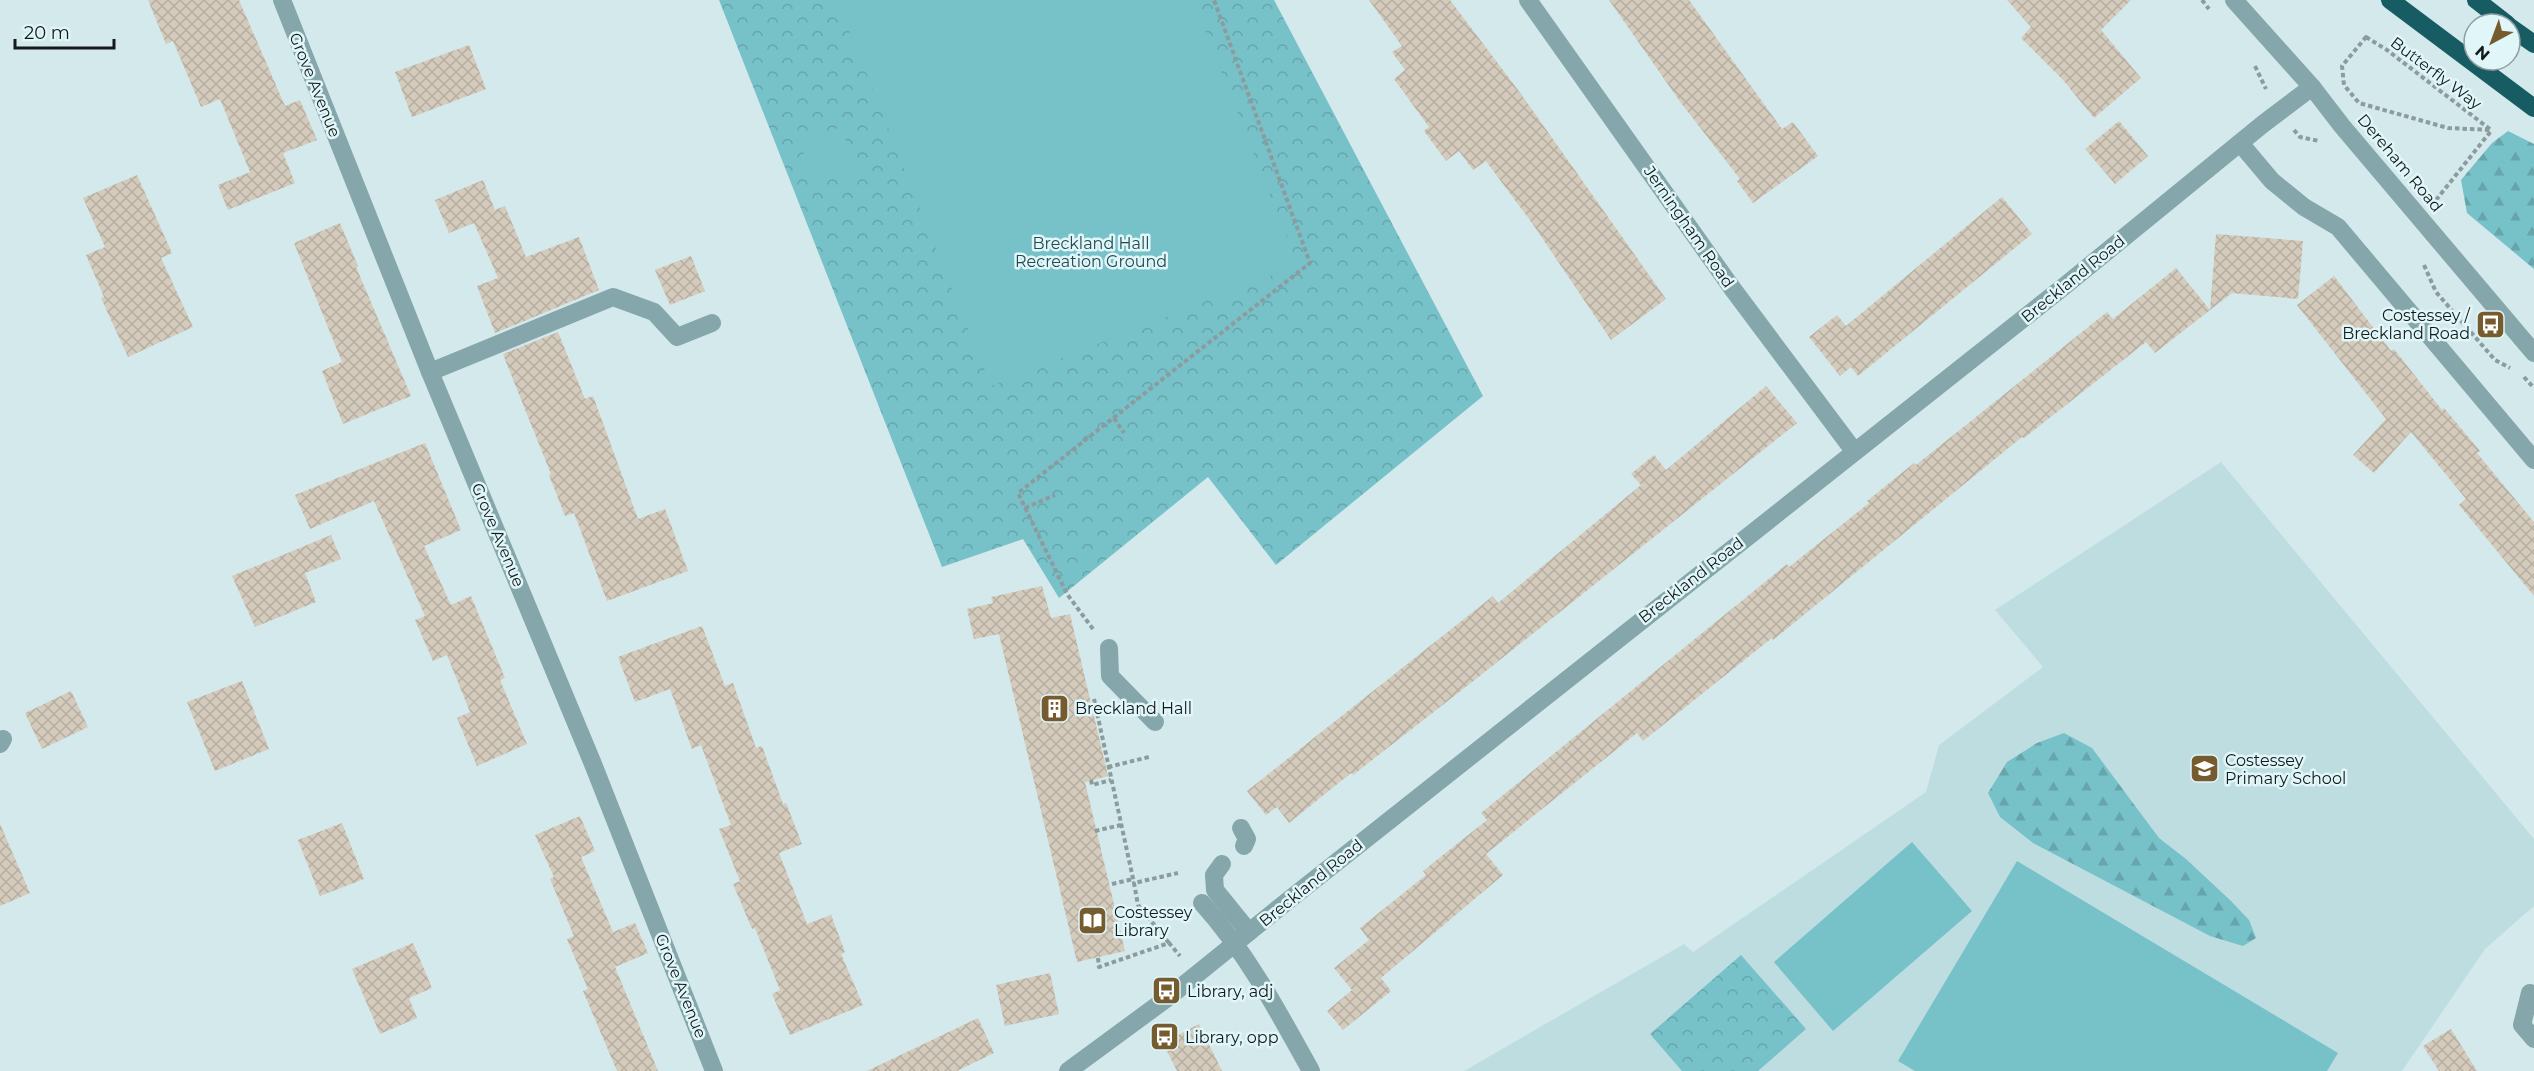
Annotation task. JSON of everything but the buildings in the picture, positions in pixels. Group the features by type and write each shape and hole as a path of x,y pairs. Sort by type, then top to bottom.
{"highway":[{"path":"2390,0 2534,108"},
{"path":"2476,0 2491,12"}],"street":[{"name":"Grove Avenue","path":"282,0 430,372 593,764 714,1071"},
{"name":"Jerningham Road","path":"1528,0 1732,288 1854,451"},
{"name":"Dereham Road","path":"2234,0 2312,87 2342,126 2534,353"},
{"name":"Breckland Road","path":"1068,1071 1196,975 2312,87"},
{"path":"2240,143 2272,181 2304,207 2338,227 2534,460"},
{"path":"430,372 613,297 654,312 677,337 712,323"},
{"path":"1109,648 1110,676 1155,722"},
{"path":"1241,828 1246,839 1244,846"},
{"path":"1222,864 1214,875 1215,890 1249,932"},
{"path":"1202,903 1215,917 1280,1013 1311,1071"},
{"path":"2530,993 2522,1025 2534,1039"}],"path":[{"path":"1109,648 1067,594 1018,493 1311,263 1214,0"},
{"name":"Butterfly Way","path":"2366,37 2387,50 2492,130 2448,128 2359,103 2343,85 2342,66 2366,37"},
{"name":"Butterfly Way","path":"2421,218 2492,130"},
{"path":"1114,418 1124,433"},
{"path":"1025,508 1055,495"},
{"path":"1092,687 1138,905 1196,975"},
{"path":"1108,767 1149,757"},
{"path":"1091,780 1092,785 1111,780"},
{"path":"1095,831 1121,825"},
{"path":"1112,884 1178,873"},
{"path":"1098,957 1099,967 1169,943"}],"shaded area":[{"name":"Costessey Primary School","path":"2221,462 2534,839 2534,906 2485,949 2402,1071 1464,1071 1684,944 1693,952 1926,792 1939,745 2043,667 1995,610"}],"green space":[{"name":"Breckland Hall Recreation Ground","path":"719,0 1274,0 1483,396 1276,565 1208,477 1059,598 1023,539 942,567"},
{"path":"837,0 1193,0 1298,265 991,386"},
{"path":"841,127 857,169 816,185 799,142"},
{"path":"2508,131 2534,144 2534,269 2467,213 2461,180 2492,143"},
{"path":"2064,733 2092,748 2159,838 2186,859 2231,901 2249,920 2256,938 2243,946 2210,936 2033,843 2000,817 1988,793 2007,762 2037,743"},
{"path":"1912,842 1972,911 1833,1031 1774,962"},
{"path":"2017,861 2338,1053 2327,1071 1915,1071 1898,1061"},
{"path":"1741,955 1806,1029 1758,1071 1682,1071 1650,1034"}],"place":[{"name":"Costessey / Breckland Road","path":"2491,324"},
{"name":"Breckland Hall","path":"1054,708"},
{"name":"Costessey Primary School","path":"2204,769"},
{"name":"Costessey Library","path":"1093,921"},
{"name":"Library, adj","path":"1166,991"},
{"name":"Library, opp","path":"1164,1037"}]}
